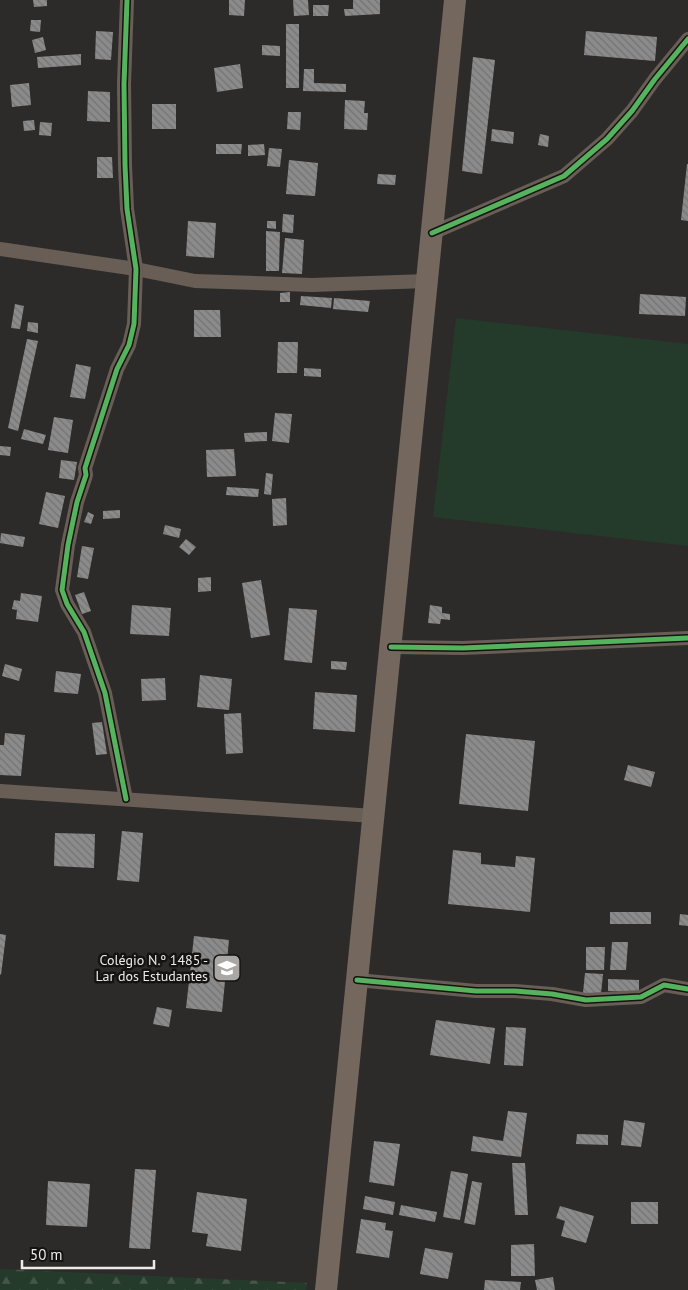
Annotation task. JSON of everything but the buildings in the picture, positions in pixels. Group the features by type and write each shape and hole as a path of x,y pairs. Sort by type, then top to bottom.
{"main road":[{"path":"326,1290 455,0"}],"street":[{"path":"126,799 105,693 84,632 67,604 62,590 68,545 77,502 86,475 85,468 117,369 129,345 134,324 136,269 126,209 125,165 124,84 127,0"},
{"path":"432,233 564,176 607,139 632,112 655,79 688,39"},
{"path":"0,249 136,269 195,281 312,285 427,281"},
{"path":"391,647 463,648 688,638"},
{"path":"0,791 374,816"},
{"path":"357,980 476,991 515,991 552,994 586,1000 642,997 664,985 688,989"}],"green space":[{"path":"456,318 688,344 688,546 433,517"},
{"path":"0,1269 307,1283 306,1290 0,1290"}],"cycle path":[{"path":"126,799 105,693 84,632 67,604 62,590 68,545 77,502 86,475 85,468 117,369 129,345 134,324 136,269 127,209 125,165 124,84 127,0"},
{"path":"432,233 564,176 607,139 632,111 688,39"},
{"path":"391,647 463,648 688,638"},
{"path":"357,980 476,991 515,991 552,994 586,1000 641,997 664,985 688,989"}],"place":[{"name":"Colégio N.º 1485 - Lar dos Estudantes","path":"227,968"}]}
